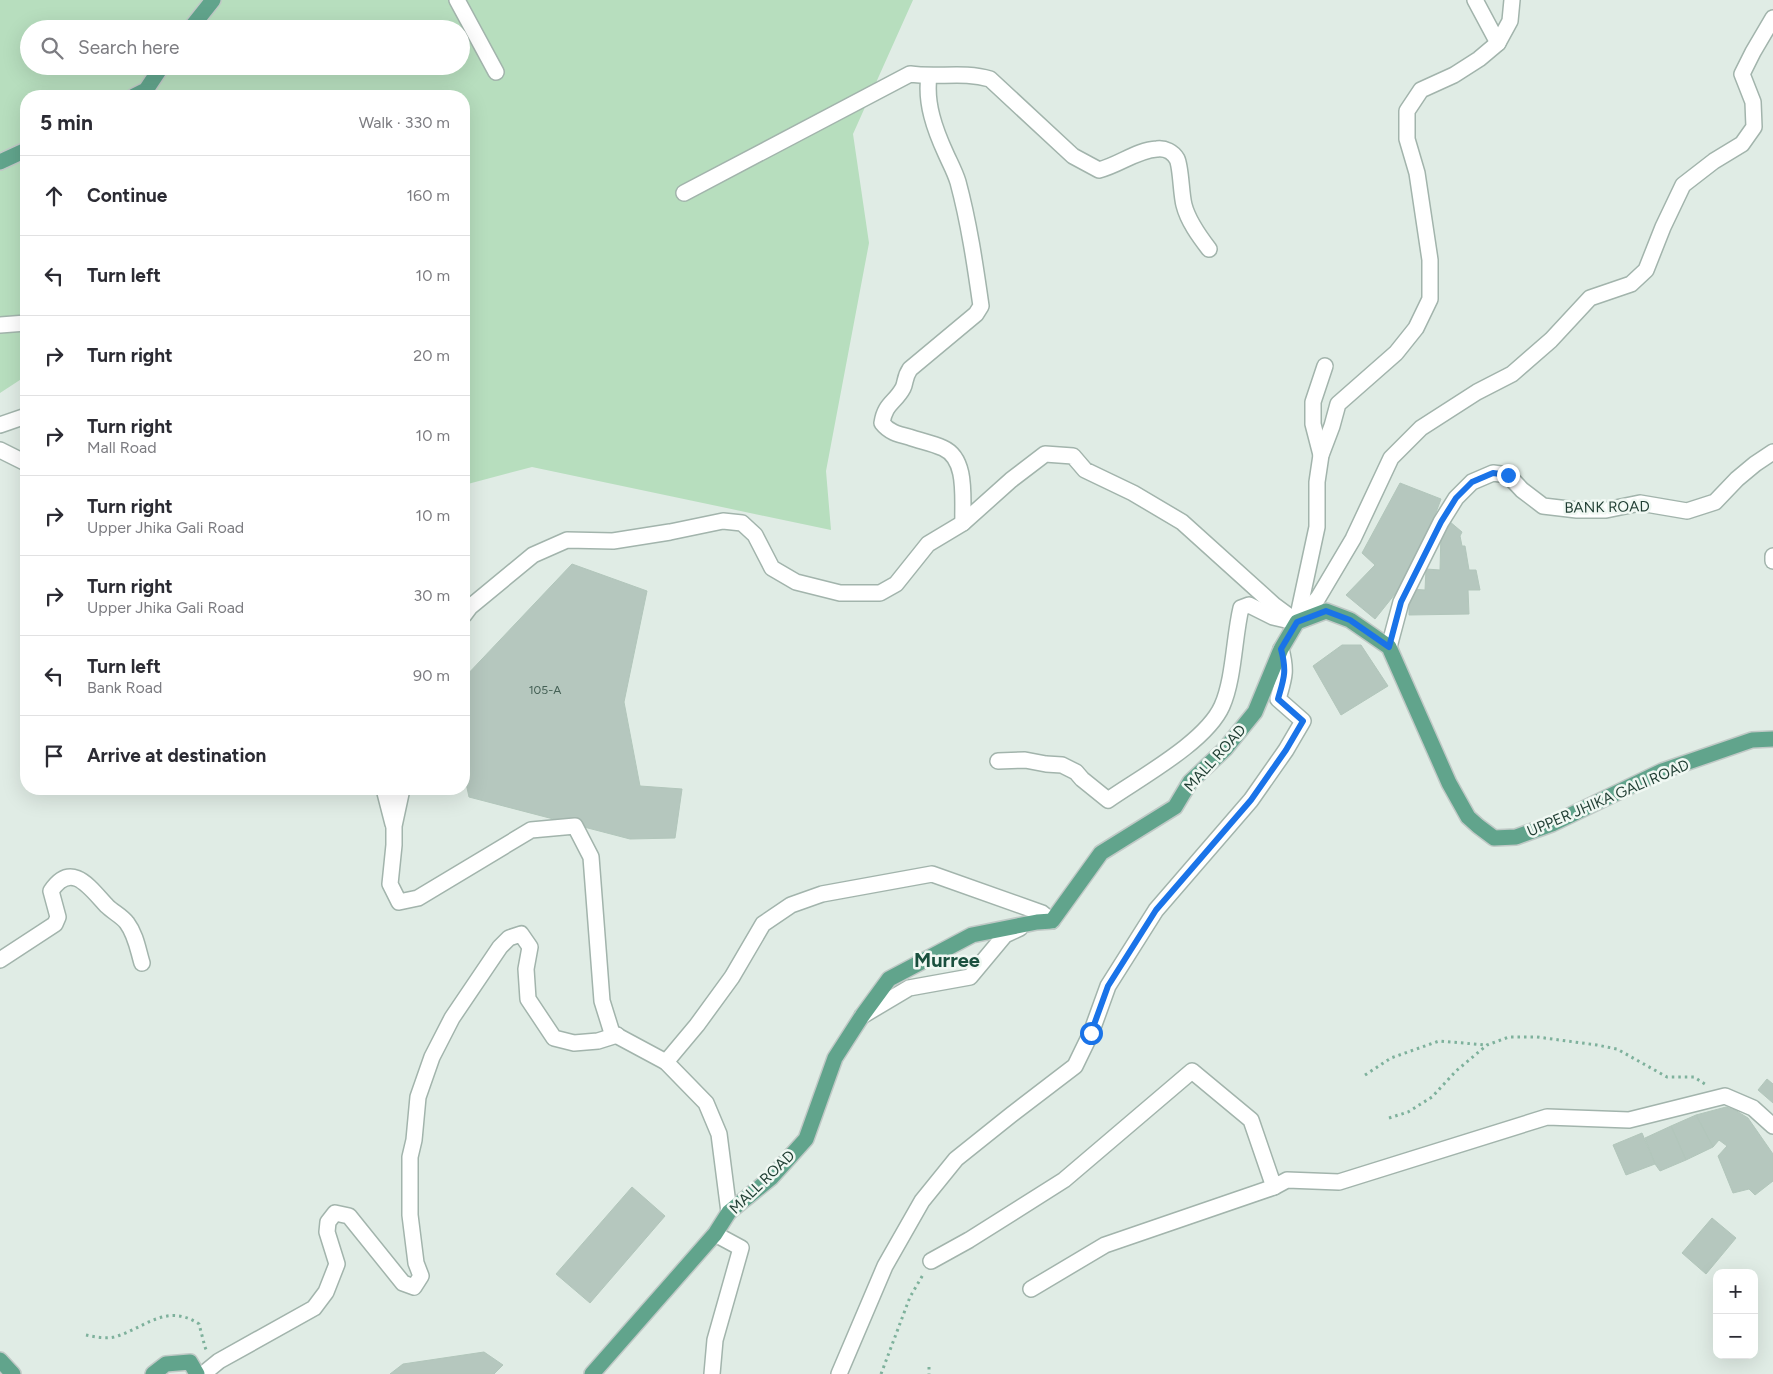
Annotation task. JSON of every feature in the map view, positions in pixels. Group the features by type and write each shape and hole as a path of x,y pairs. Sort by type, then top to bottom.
{"main road":[{"path":"197,20 213,0"},
{"path":"146,90 156,75"},
{"path":"0,162 20,153"},
{"path":"1297,622 1326,611 1350,620 1389,647"},
{"name":"MALL ROAD","path":"592,1374 715,1234 729,1212 771,1178 806,1139 835,1058 889,979 972,935 1037,922 1052,921 1101,853 1175,807 1190,782 1231,741 1255,712 1281,649 1297,622"},
{"name":"UPPER JHIKA GALI ROAD","path":"1389,647 1449,783 1468,817 1494,838 1516,837 1552,824 1662,771 1752,740 1773,739"},
{"path":"0,1360 13,1374"},
{"path":"152,1374 166,1364 190,1362 197,1374"}],"street":[{"path":"457,0 468,20"},
{"path":"1475,0 1498,43"},
{"path":"1297,622 1317,527 1317,482 1321,455 1338,404 1396,353 1416,328 1430,299 1430,260 1417,173 1407,138 1407,111 1422,90 1454,75 1479,59 1498,43 1510,22 1512,0"},
{"path":"1297,622 1318,598 1354,539 1390,458 1421,428 1477,392 1512,374 1551,340 1590,298 1631,284 1646,270 1663,227 1683,185 1714,161 1742,144 1754,127 1753,102 1742,74 1773,18"},
{"path":"470,24 496,72"},
{"path":"684,194 910,74 929,76 977,75 990,79 1073,156 1099,170 1113,166 1148,150 1160,148 1169,151 1177,159 1184,207 1197,233 1209,249"},
{"path":"929,76 927,88 937,134 958,180 972,241 981,306 976,314 910,369 904,377 904,387 884,412 882,423 888,431 943,448 954,455 959,465 962,482 963,523"},
{"path":"0,325 20,323"},
{"path":"1321,455 1313,424 1313,402 1324,366"},
{"path":"0,425 20,418"},
{"path":"0,450 20,459"},
{"name":"BANK ROAD","path":"1389,647 1401,602 1441,522 1456,498 1472,482 1493,473 1508,475 1522,490 1543,506 1577,510 1606,510 1640,503 1687,511 1715,502 1743,474 1773,452"},
{"path":"470,607 533,555 567,540 613,541 724,521 742,524 755,535 772,568 796,582 840,593 880,593 896,584 928,544 963,523 1011,480 1045,454 1073,456 1085,470 1133,493 1182,522 1274,605 1297,622"},
{"path":"1773,556 1773,561"},
{"path":"998,762 1025,760 1062,765 1076,772 1082,780 1108,800 1187,746 1200,736 1212,722 1222,705 1228,684 1241,608 1249,605 1280,619 1297,622"},
{"path":"839,1374 885,1266 922,1201 956,1159 1075,1066 1091,1033 1108,986 1156,910 1251,800 1286,750 1303,721 1278,699 1285,674 1281,649"},
{"path":"386,795 394,826"},
{"path":"401,795 394,826 390,884 399,902 418,898 531,830 575,826 591,857 602,1001 612,1033 666,1062 706,1103 719,1134 729,1212"},
{"path":"666,1062 697,1025 732,977 763,924 791,905 822,894 932,874 1042,913 1052,921"},
{"path":"0,960 55,924 58,917 51,891 56,883 63,878 72,877 86,883 108,908 127,922 133,934 142,963"},
{"name":"MALL ROAD","path":"862,1016 909,988 970,977 1005,934 1037,922"},
{"path":"209,1370 255,1340 314,1308 326,1292 337,1264 327,1232 328,1222 335,1213 349,1216 403,1283 414,1287 421,1276 416,1263 412,1242 410,1215 410,1157 414,1140 418,1097 432,1057 452,1018 500,947 509,938 522,934 530,947 526,969 528,999 554,1038 574,1043 598,1041 617,1036"},
{"path":"931,1261 970,1240 1064,1180 1192,1071 1251,1120 1274,1187"},
{"path":"1031,1289 1106,1246 1274,1187 1287,1180 1339,1182 1547,1117 1629,1120 1725,1096 1752,1108 1773,1126"},
{"path":"712,1374 715,1340 741,1248 715,1234"}],"path":[{"path":"1389,1118 1408,1112 1432,1097 1456,1071 1487,1045 1509,1037 1537,1037 1596,1045 1616,1050 1667,1078 1694,1078 1725,1096"},
{"path":"1365,1074 1391,1058 1439,1041 1487,1045"},
{"path":"881,1374 910,1297 931,1261"},
{"path":"86,1335 104,1338 114,1337 155,1318 170,1316 190,1318 199,1324 209,1370"},
{"path":"929,1367 929,1374"}],"green space":[{"path":"0,0 913,0 853,134 869,243 826,471 831,530 532,467 470,483 470,90 20,90 20,380 0,393"}],"building":[{"path":"1400,483 1441,499 1415,569 1375,619 1346,595 1375,565 1362,553"},
{"path":"1449,521 1462,532 1460,536 1462,546 1465,546 1469,570 1476,570 1480,590 1468,590 1469,614 1409,615 1409,589 1425,590 1426,569 1440,570 1441,533"},
{"path":"572,564 647,591 624,702 640,786 682,789 675,838 630,839 469,797 470,672"},
{"path":"1342,645 1361,645 1388,686 1341,715 1313,666"},
{"path":"1767,1079 1773,1084 1773,1103 1758,1090"},
{"path":"1726,1107 1748,1118 1773,1154 1773,1181 1755,1195 1749,1189 1733,1193 1718,1156 1727,1146 1719,1140 1713,1147 1696,1115"},
{"path":"1696,1115 1713,1147 1686,1160 1671,1126"},
{"path":"1671,1126 1686,1160 1660,1171 1655,1164 1645,1138"},
{"path":"1642,1133 1655,1164 1626,1175 1613,1145"},
{"path":"632,1187 665,1216 590,1303 556,1274"},
{"path":"1712,1218 1736,1238 1706,1274 1682,1253"},
{"path":"484,1352 503,1365 494,1374 390,1374 403,1364"}],"district":[{"name":"Murree","path":"947,960"}],"route":[{"path":"1091,1033 1108,986 1156,910 1251,800 1286,750 1303,721 1278,699 1285,674 1281,649 1297,622 1326,611 1350,620 1389,647 1401,602 1441,522 1456,498 1472,482 1493,473 1508,475"}]}
